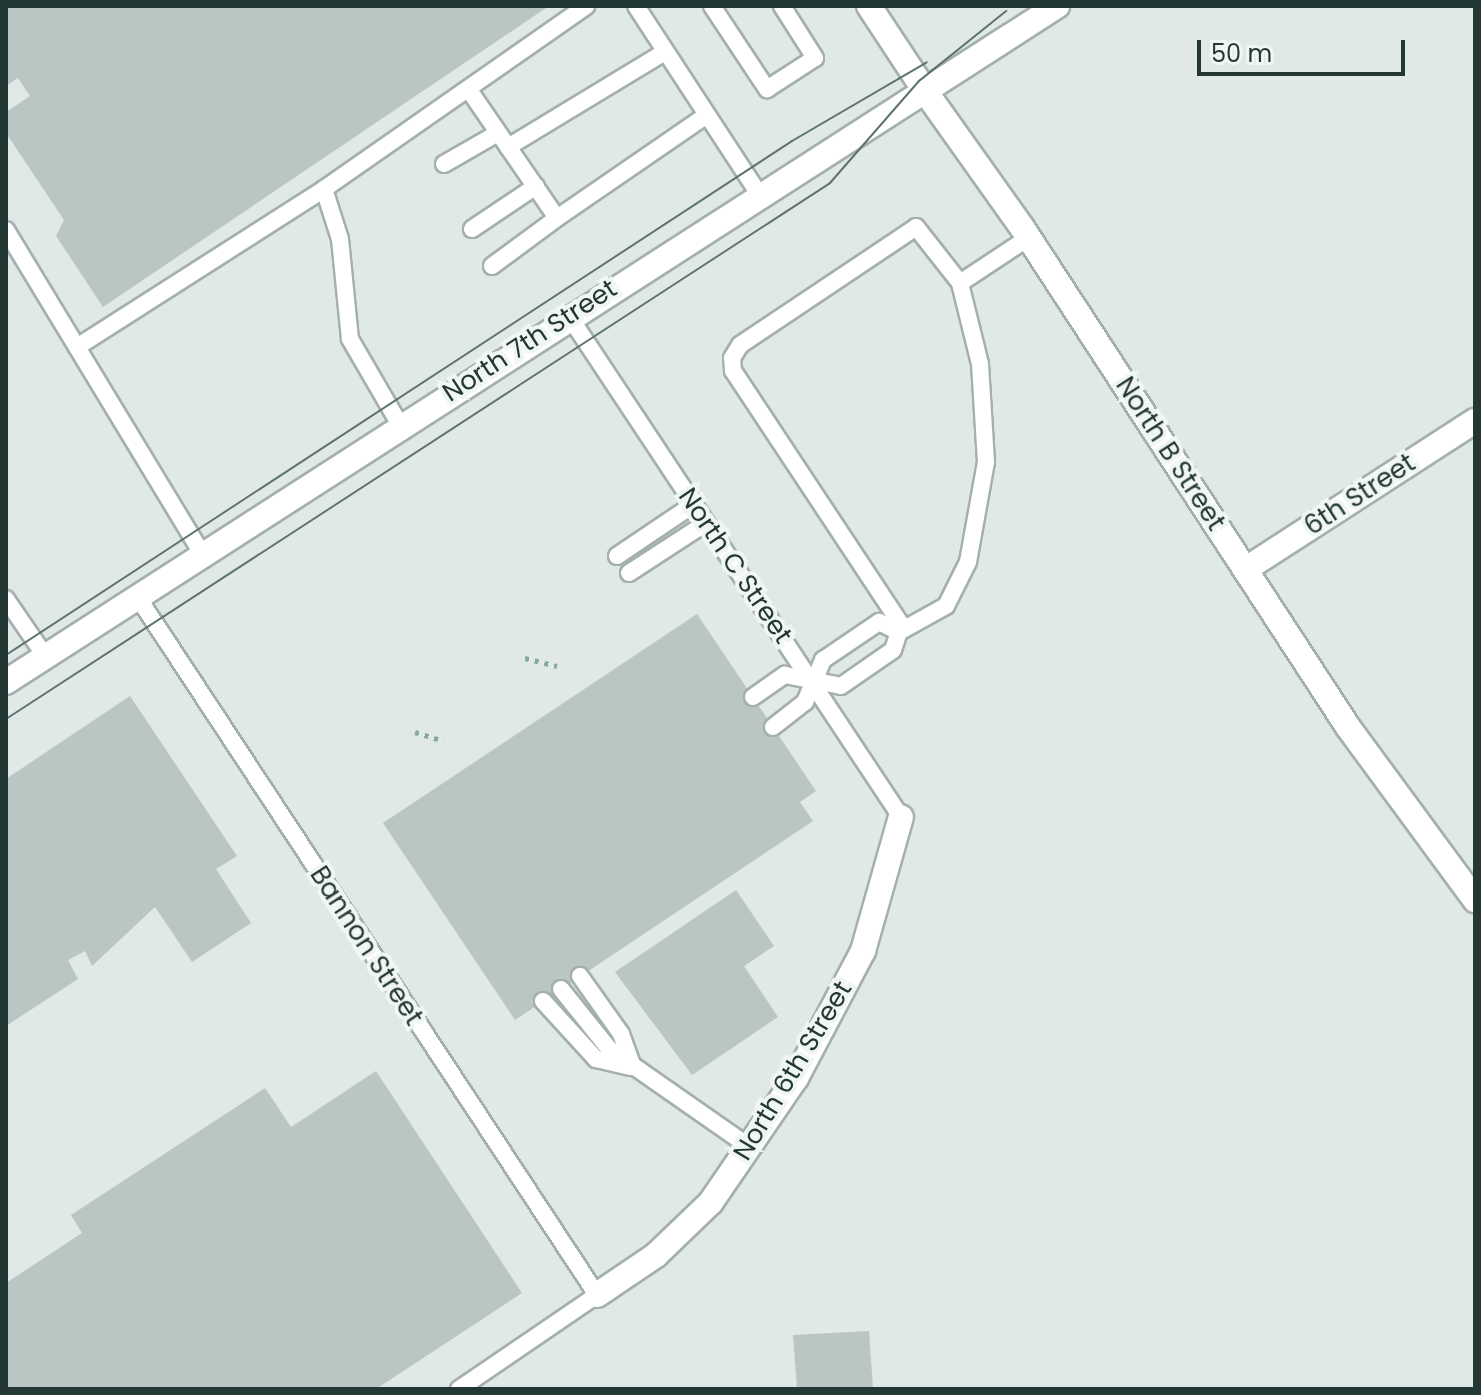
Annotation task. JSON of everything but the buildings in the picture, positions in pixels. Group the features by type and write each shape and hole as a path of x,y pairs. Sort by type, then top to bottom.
{"street":[{"name":"North B Street","path":"869,6 1028,238 1348,727 1475,900"},
{"name":"North 7th Street","path":"6,682 569,316 1057,6"},
{"name":"6th Street","path":"1246,569 1475,421"},
{"name":"North 6th Street","path":"597,1295 656,1255 711,1202 751,1148 796,1078 863,951 901,817"}],"lane":[{"path":"77,347 324,189 469,90 567,10 586,6"},
{"path":"636,6 759,194"},
{"path":"712,6 767,89 815,58 782,6"},
{"path":"444,164 503,140 665,52"},
{"path":"469,90 557,218"},
{"path":"492,266 707,115"},
{"path":"472,229 536,186"},
{"path":"324,189 340,239 350,339 400,425"},
{"path":"753,697 785,675 841,686 893,650 902,631 946,606 968,562 986,462 980,364 960,283 916,227 740,345 732,358 733,371 902,631"},
{"path":"6,230 202,554"},
{"path":"960,283 1028,238"},
{"name":"North C Street","path":"569,316 901,817"},
{"path":"617,556 694,504"},
{"path":"629,573 706,523"},
{"name":"Bannon Street","path":"137,596 597,1295"},
{"path":"6,599 45,656"},
{"path":"773,727 805,702 823,660 879,622 902,631"},
{"path":"580,976 621,1034 633,1067"},
{"path":"561,989 592,1032 633,1067 751,1148"},
{"path":"543,1001 596,1059 633,1067"},
{"name":"North 6th Street","path":"459,1389 597,1295"}],"path":[{"path":"525,658 557,666"},
{"path":"415,732 444,741"}],"tram line":[{"path":"6,719 830,183 919,81 1006,11"},
{"path":"6,655 792,141 927,62"}]}
